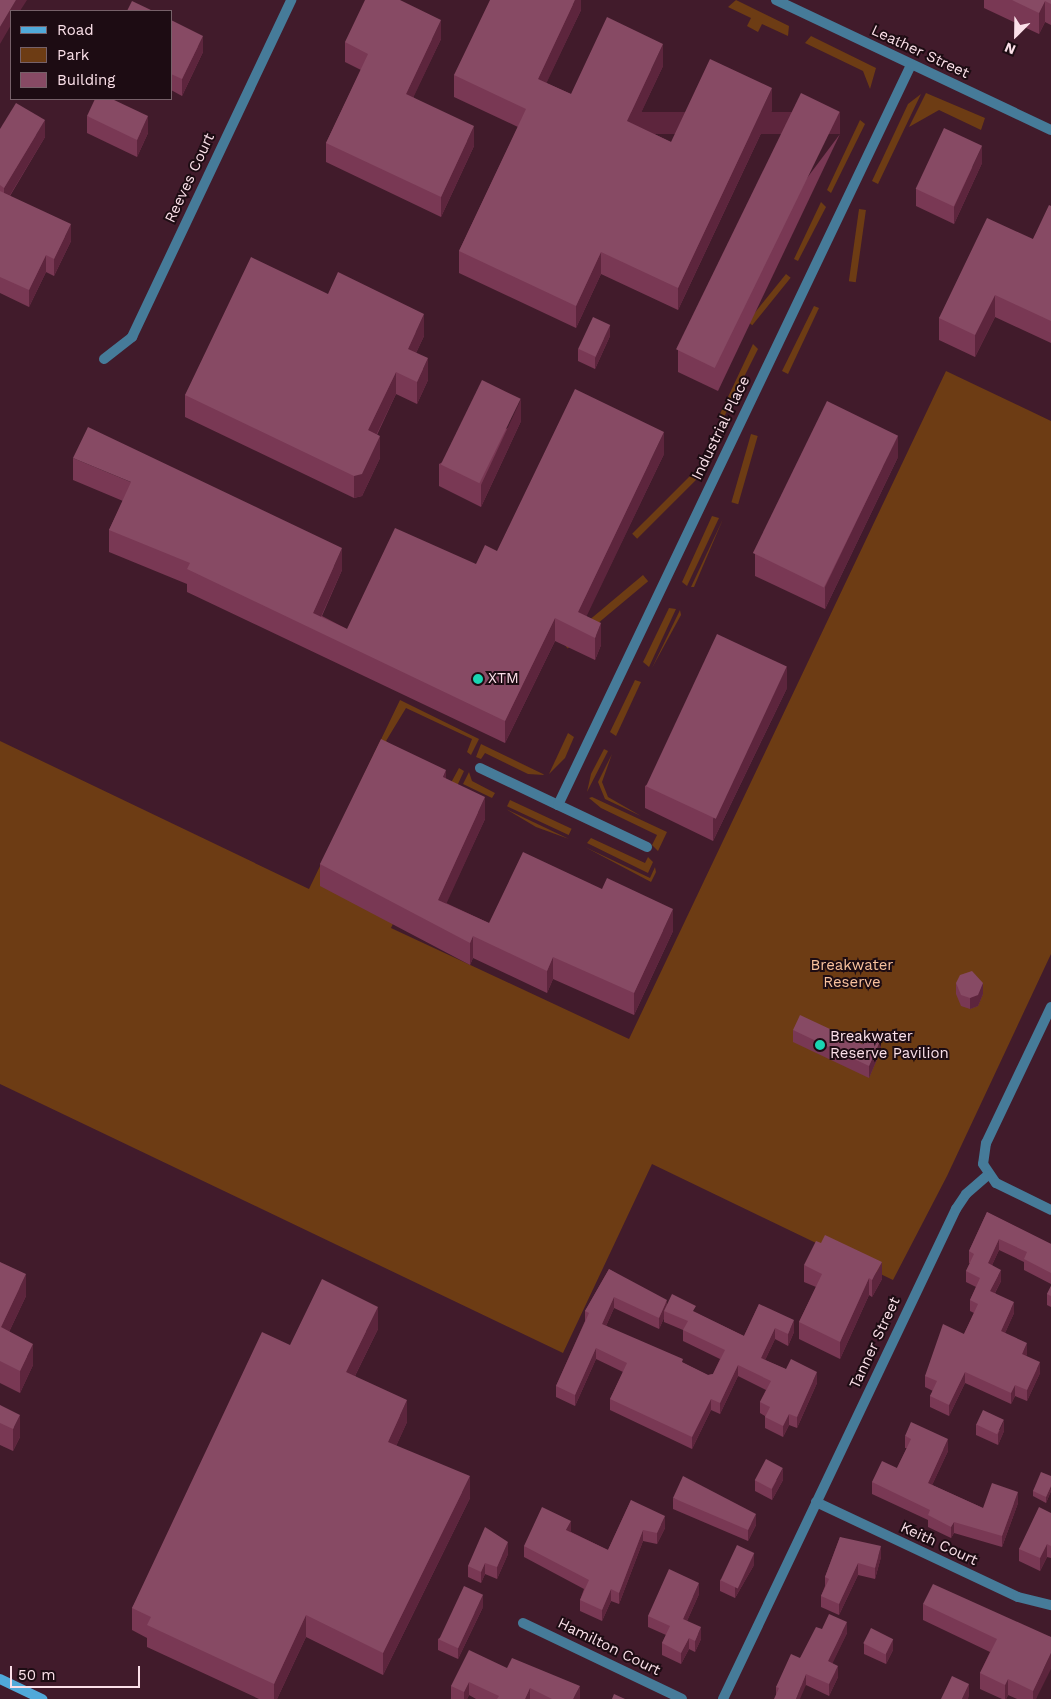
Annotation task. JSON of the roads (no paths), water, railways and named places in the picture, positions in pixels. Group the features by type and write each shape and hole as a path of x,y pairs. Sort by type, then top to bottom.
{"main road":[{"path":"0,1679 42,1699"}],"street":[{"name":"Reeves Court","path":"104,359 132,336 291,0"},
{"name":"Leather Street","path":"776,0 1051,130"},
{"name":"Industrial Place","path":"558,805 911,65"},
{"path":"480,768 647,847"},
{"path":"1051,1007 986,1143 982,1164 988,1175 1051,1210"},
{"name":"Tanner Street","path":"723,1699 956,1209 988,1175"},
{"name":"Keith Court","path":"816,1502 1018,1597 1051,1605"},
{"name":"Hamilton Court","path":"523,1623 682,1699"}],"place":[{"name":"XTM","path":"478,679"},
{"name":"Breakwater Reserve Pavilion","path":"820,1045"}],"park label":[{"name":"Breakwater Reserve","path":"852,974"}]}
